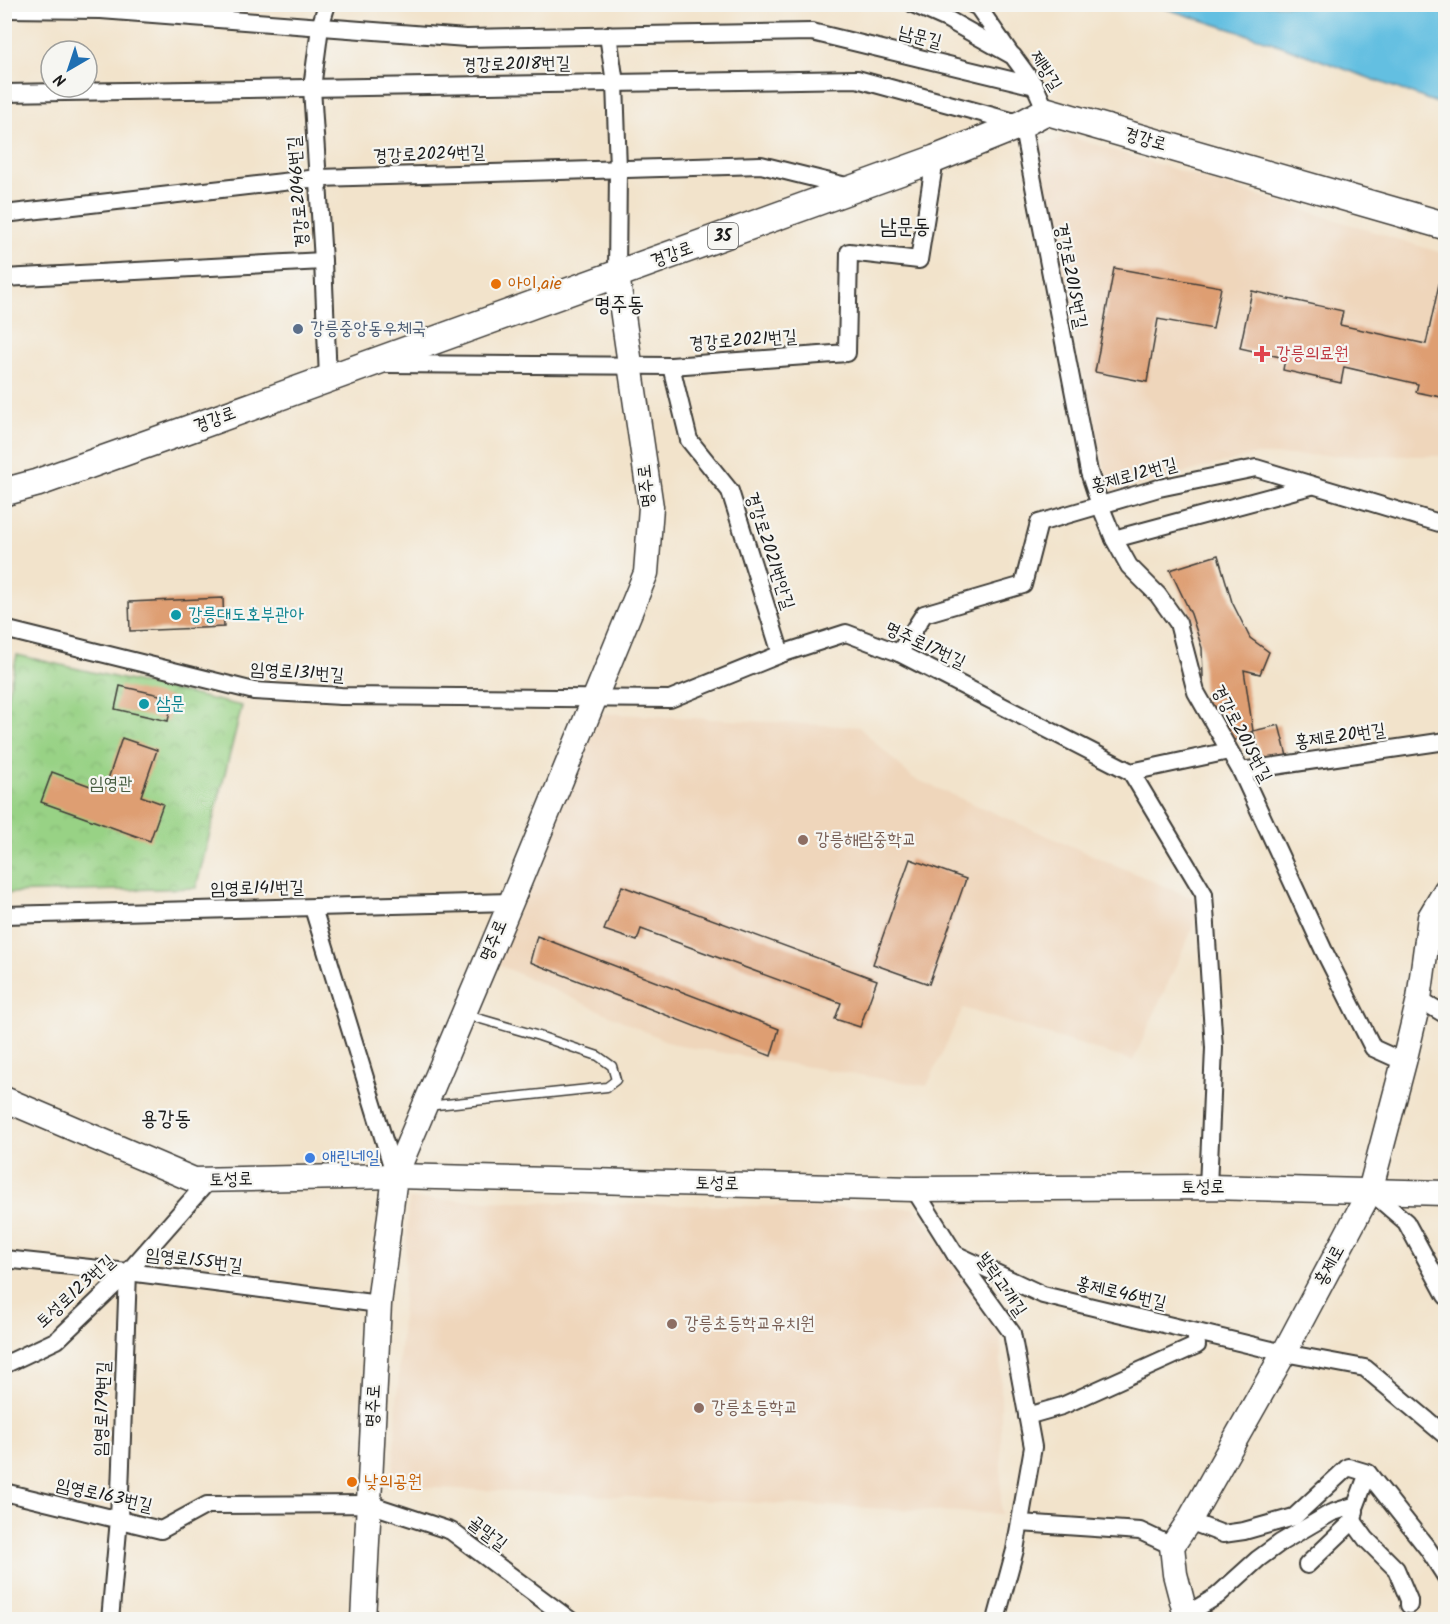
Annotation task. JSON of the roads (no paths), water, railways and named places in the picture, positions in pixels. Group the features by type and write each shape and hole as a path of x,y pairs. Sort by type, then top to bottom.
{"main road":[{"name":"경강로","path":"4,492 37,483 192,428 935,159 1022,124 1046,111 1446,226"}],"street":[{"name":"경강로2046번길","path":"327,4 320,27 312,88 328,378"},
{"name":"제방길","path":"913,4 947,19 1013,56 1035,86 1046,111"},
{"path":"972,4 978,7 1013,56"},
{"name":"남문길","path":"4,9 101,10 466,38 812,32 1035,86"},
{"path":"608,35 615,83 618,169 617,274"},
{"name":"경강로2018번길","path":"4,93 857,79 1022,124"},
{"name":"경강로2015번길","path":"1022,124 1089,472 1100,505 1129,566 1158,595 1178,623 1196,692 1241,771 1324,951 1373,1048 1404,1062"},
{"name":"경강로2021번길","path":"370,364 671,366 847,352 849,252 919,260 935,159"},
{"name":"경강로2024번길","path":"4,214 318,178 761,165 854,188"},
{"path":"4,278 323,261"},
{"name":"명주로","path":"363,1620 379,1304 395,1176 511,903 646,573 651,507 617,274"},
{"name":"경강로2021번안길","path":"671,366 689,440 730,491 781,654"},
{"name":"홍제로12번길","path":"899,653 924,614 1023,585 1039,523 1159,488 1256,468 1446,525"},
{"path":"1114,538 1312,485"},
{"name":"임영로131번길","path":"4,629 254,691 341,696 595,698"},
{"name":"명주로17번길","path":"595,698 670,699 781,654 846,633 899,653 1131,772"},
{"name":"홍제로20번길","path":"1241,771 1446,741"},
{"path":"1208,1187 1214,1048 1204,894 1131,772 1229,751"},
{"name":"홍제로","path":"1172,1546 1189,1521 1284,1353 1370,1191 1419,999 1430,917 1446,890"},
{"name":"임영로141번길","path":"4,915 511,903"},
{"path":"313,908 395,1176"},
{"path":"1419,999 1446,1016"},
{"name":"토성로","path":"4,1099 194,1180 395,1176 914,1189 1208,1187 1446,1192"},
{"name":"토성로123번길","path":"4,1365 57,1340 128,1272 209,1180"},
{"name":"발락고개길","path":"914,1189 955,1254 1012,1333 1033,1447 1015,1550 996,1620"},
{"path":"1370,1191 1406,1222 1446,1296"},
{"name":"홍제로46번길","path":"955,1254 1043,1295 1284,1353 1365,1368 1446,1436"},
{"name":"임영로155번길","path":"4,1259 128,1272 379,1304"},
{"name":"임영로179번길","path":"110,1620 119,1519 128,1272"},
{"path":"1027,1416 1062,1406 1195,1346 1197,1344 1195,1332"},
{"path":"1189,1521 1223,1534 1244,1531 1294,1517 1348,1467 1368,1473 1428,1549 1446,1577"},
{"path":"1307,1565 1355,1513 1368,1473"},
{"name":"임영로163번길","path":"4,1492 161,1530 207,1505 369,1504"},
{"name":"골말길","path":"369,1504 451,1531 570,1620"},
{"path":"1020,1523 1140,1531 1172,1546 1175,1574 1186,1617 1217,1596 1258,1559 1280,1543 1331,1513 1355,1513"},
{"path":"1355,1513 1366,1539 1396,1569 1409,1605"}],"lane":[{"path":"424,1106 607,1087 616,1080 612,1066 598,1056 464,1014"}],"water":[{"path":"1154,5 1445,5 1445,106 1271,42"}],"place":[{"name":"아이,aie","path":"496,284"},
{"name":"강릉중앙동우체국","path":"298,329"},
{"name":"강릉의료원","path":"1262,354"},
{"name":"강릉대도호부관아","path":"176,615"},
{"name":"삼문","path":"144,704"},
{"name":"강릉해람중학교","path":"803,840"},
{"name":"애린네일","path":"310,1158"},
{"name":"강릉초등학교유치원","path":"672,1324"},
{"name":"강릉초등학교","path":"699,1408"},
{"name":"낮의공원","path":"352,1482"}],"district":[{"name":"남문동","path":"905,227"},
{"name":"명주동","path":"619,305"},
{"name":"용강동","path":"166,1119"}],"park label":[{"name":"임영관","path":"111,784"}]}
